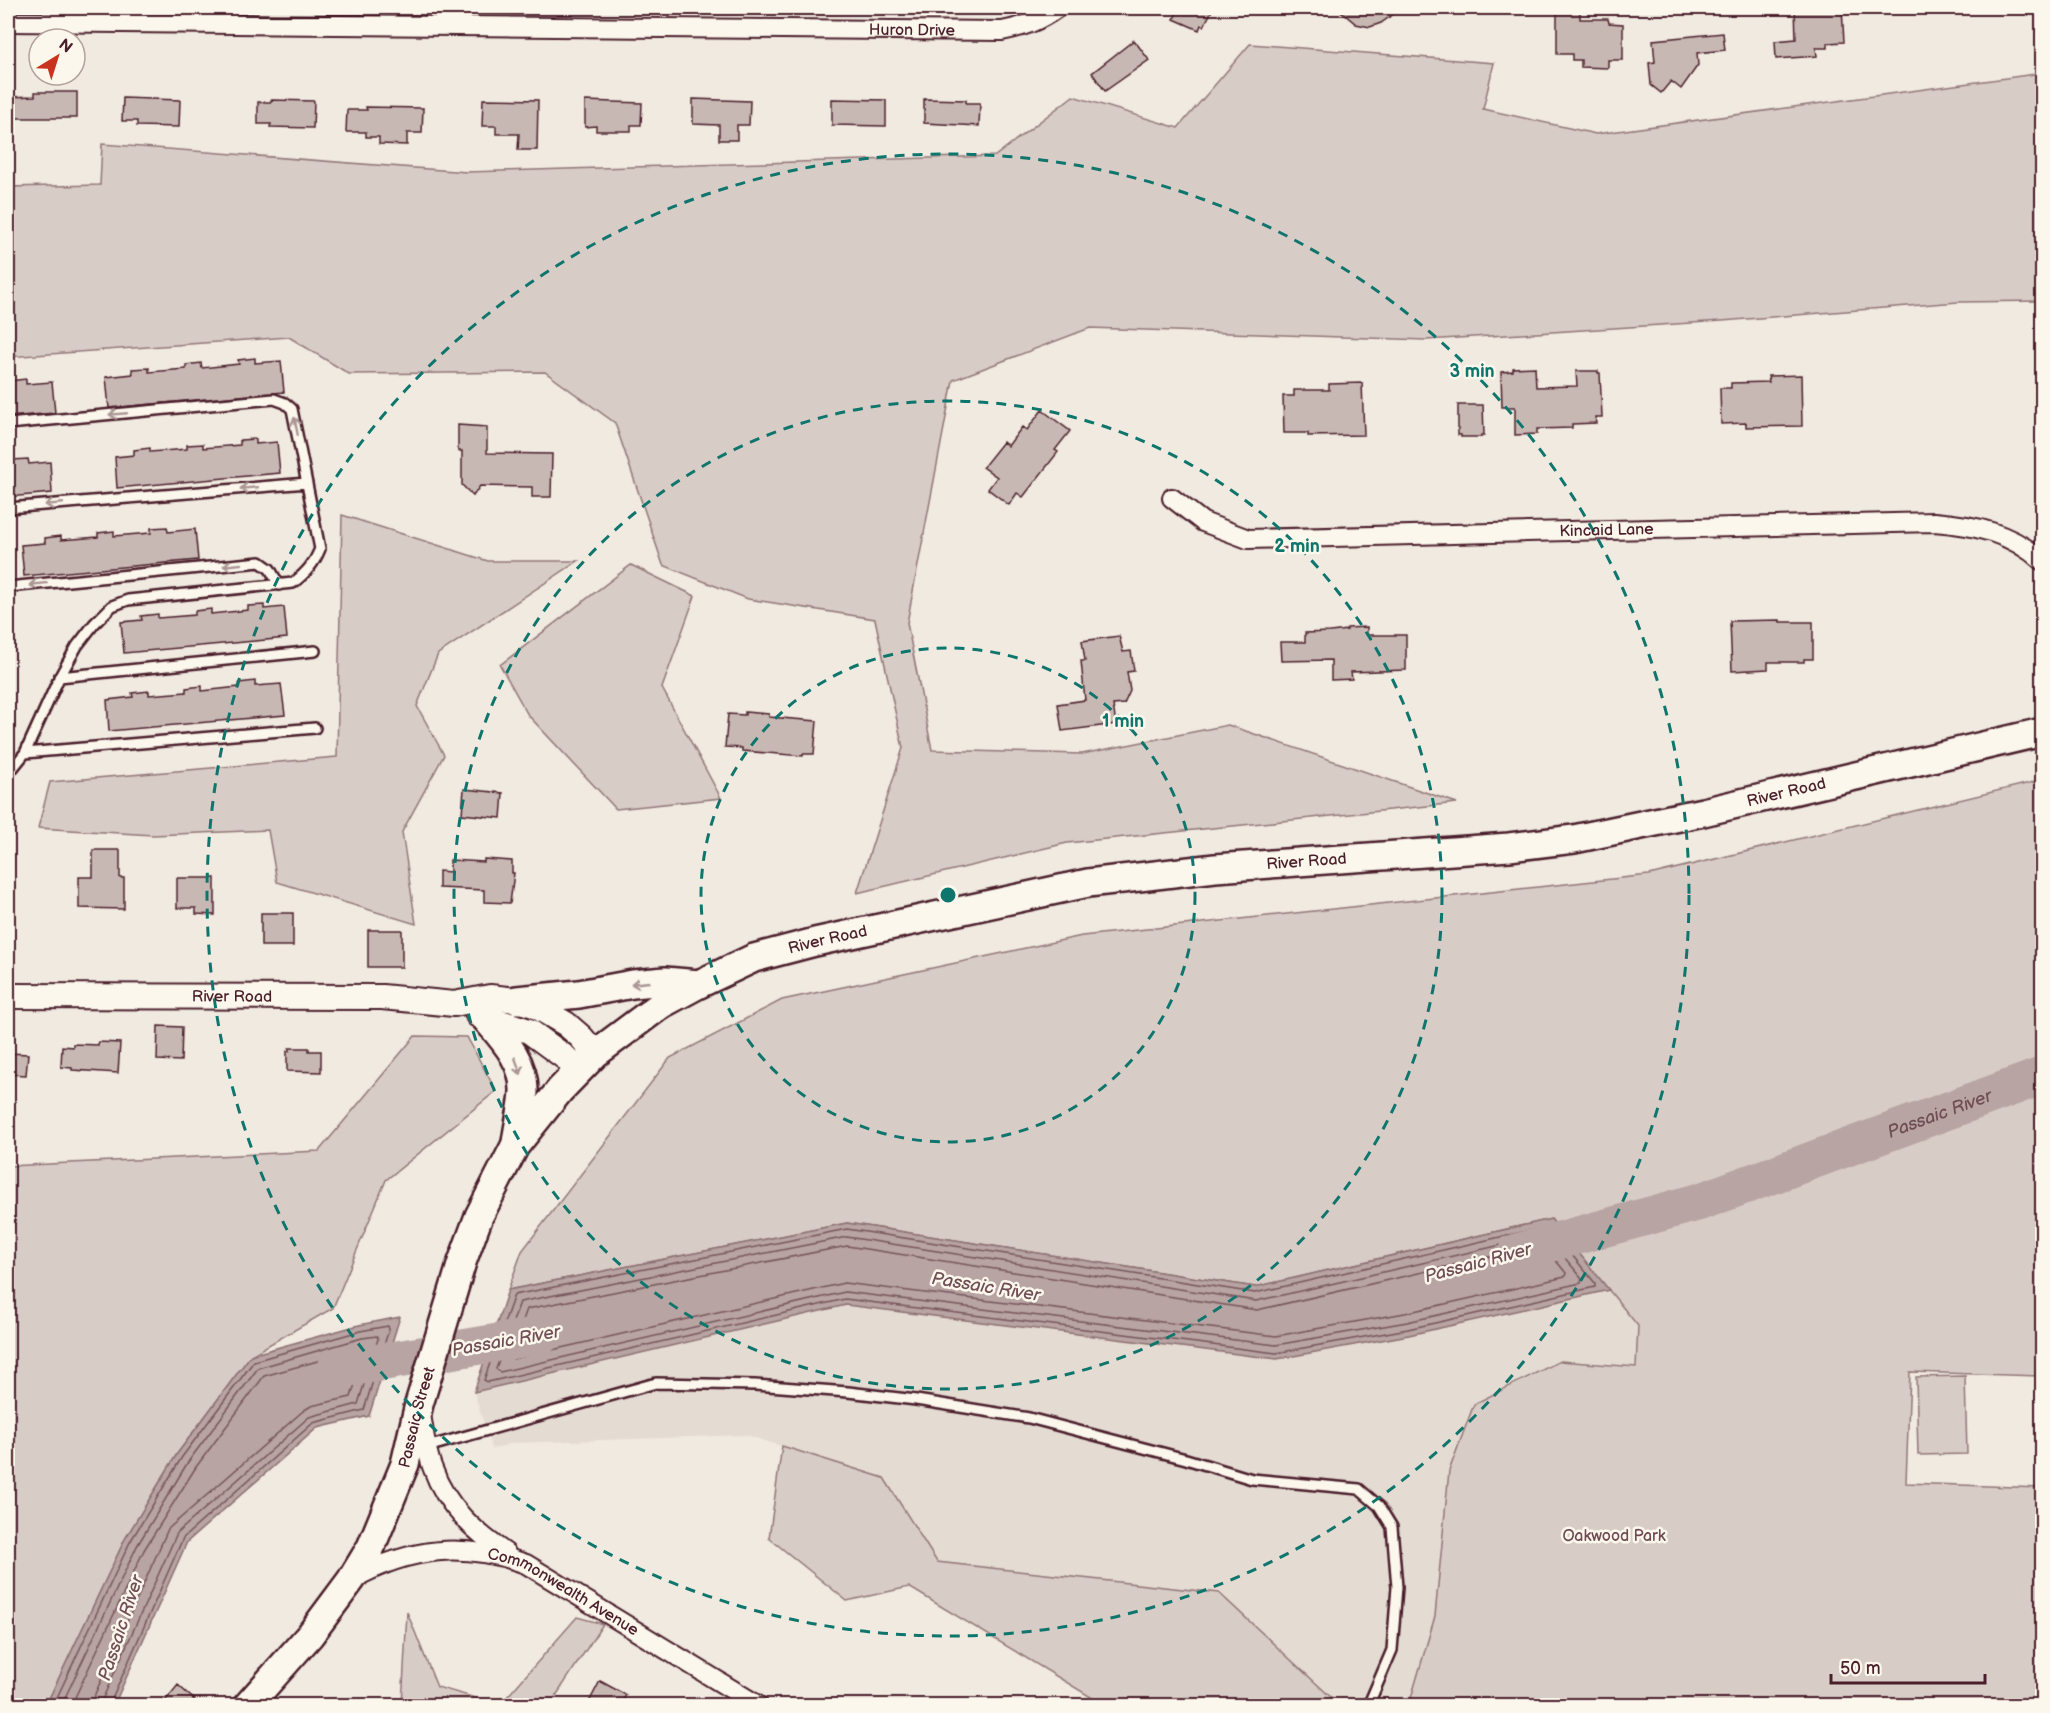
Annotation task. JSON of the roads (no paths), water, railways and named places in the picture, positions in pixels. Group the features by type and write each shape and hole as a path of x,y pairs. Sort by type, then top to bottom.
{"main road":[{"name":"River Road","path":"586,1063 662,1004 699,984 754,958 815,942 1088,883 1215,868 1509,847 1574,839 1703,812 2043,732"},
{"path":"517,1000 579,994 664,981 699,984"},
{"path":"486,1018 505,1041 520,1067 524,1091 515,1146"},
{"name":"Passaic Street","path":"247,1706 310,1635 351,1580 371,1547 405,1464 419,1404 450,1298 479,1216 515,1146 586,1063"}],"street":[{"name":"Huron Drive","path":"8,22 1002,31 1023,27 1057,8"},
{"name":"Kincaid Lane","path":"1172,498 1203,522 1248,539 1934,522 1990,530 2011,539 2043,561"},
{"name":"River Road","path":"8,996 382,997 454,1004"},
{"path":"454,1004 490,997 517,1000 534,1005 566,1024 586,1063"},
{"path":"454,1004 486,1018 529,1030 558,1051 586,1063"},
{"path":"419,1404 433,1470 446,1497 473,1529 526,1564"},
{"name":"Commonwealth Avenue","path":"351,1580 392,1560 430,1551 469,1550 508,1557 526,1564 759,1706"}],"lane":[{"path":"8,424 274,399 285,403 292,409 320,549 315,561 305,574 293,583 128,600 112,606 77,646 59,677 25,753 8,774"},
{"path":"8,508 307,483"},
{"path":"8,587 260,562 270,569 279,585"},
{"path":"59,677 315,651"},
{"path":"25,753 315,728"},
{"path":"427,1447 656,1383 755,1385 916,1400 1029,1418 1186,1459 1252,1479 1359,1489 1379,1506 1392,1527 1397,1587 1392,1650 1368,1706"}],"water":[{"path":"1551,1219 1609,1290 1409,1335 1277,1359 846,1305 474,1392 508,1290 847,1223 1255,1287"},
{"path":"400,1317 369,1416 317,1428 187,1542 114,1705 46,1705 125,1539 177,1454 251,1355 359,1325"}],"waterway":[{"name":"Passaic River","path":"1518,1252 1699,1202 2042,1076"},
{"name":"Passaic River","path":"335,1370 542,1335"}],"park label":[{"name":"Oakwood Park","path":"1614,1536"}]}
